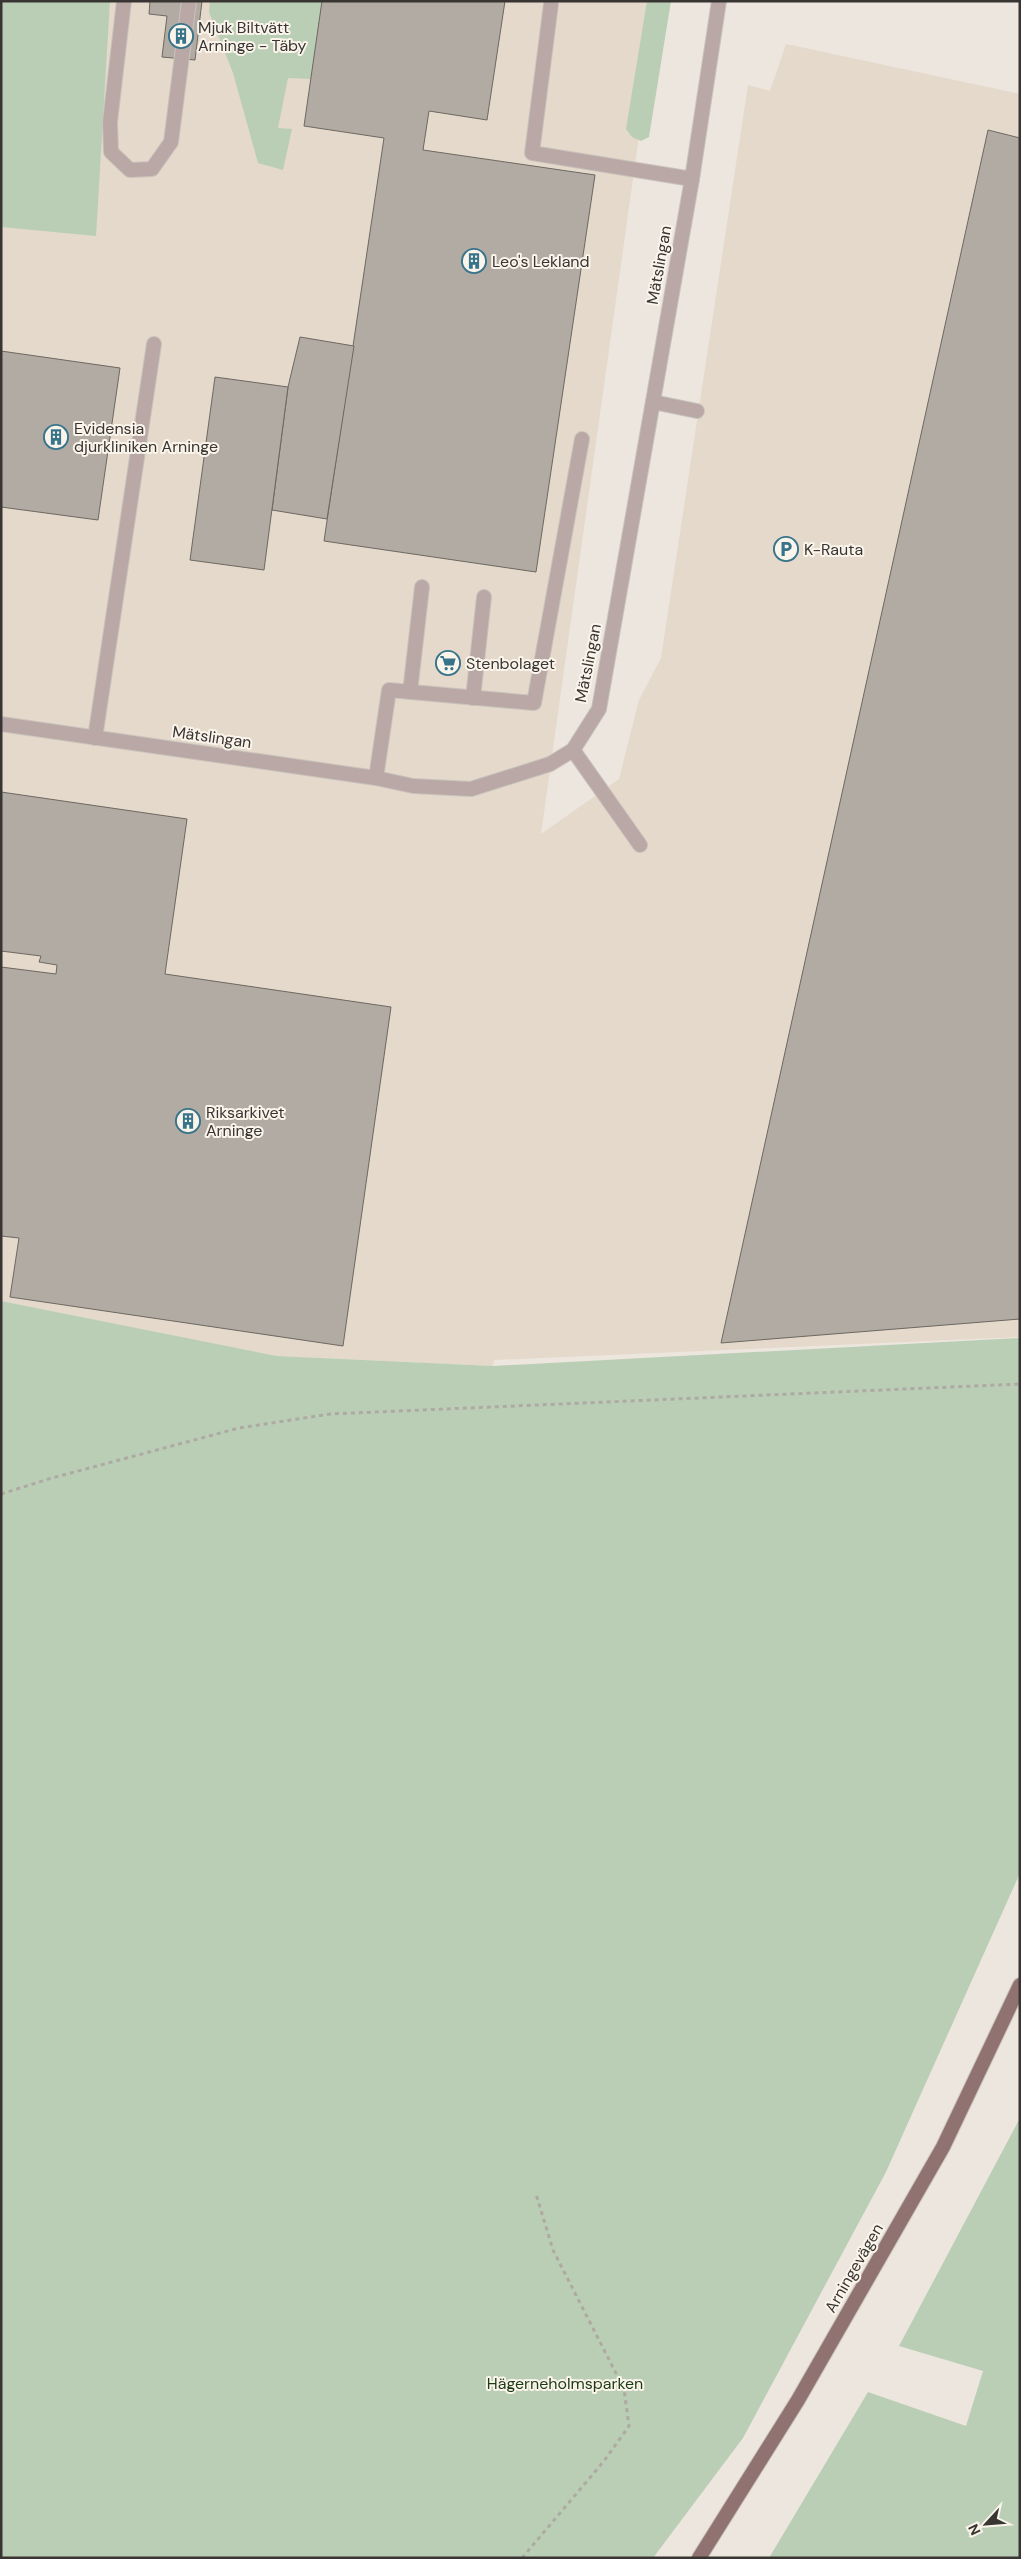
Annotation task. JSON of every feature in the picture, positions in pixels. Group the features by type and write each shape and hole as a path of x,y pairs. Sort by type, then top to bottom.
{"main road":[{"name":"Arningevägen","path":"699,2558 798,2400 943,2147 1020,1985"}],"street":[{"path":"124,1 110,122 111,152 130,170 152,169 171,142 189,1"},
{"name":"Mätslingan","path":"1,724 376,778 414,786 470,789 550,764 573,750 599,709 692,179 719,1"},
{"path":"551,4 532,153 692,179"},
{"path":"95,738 154,344"},
{"path":"653,402 698,411"},
{"path":"376,778 389,690 534,703 582,439"},
{"path":"410,692 422,587"},
{"path":"473,698 484,597"},
{"path":"573,750 640,845"}],"path":[{"path":"1,1494 52,1478 239,1428 330,1414 1020,1384"},
{"path":"522,2558 604,2461 629,2426 624,2389 553,2250 536,2194"}],"shaded area":[{"path":"1,1 658,1 541,834 619,779 639,700 661,658 748,85 770,91 786,44 1020,94 1020,1337 494,1360 493,1366 277,1356 1,1301"}],"green space":[{"path":"1,1 110,1 96,236 1,227"},
{"path":"210,1 322,1 311,79 288,78 278,128 292,129 283,170 258,163 233,73 209,12"},
{"path":"647,1 671,1 649,137 641,141 632,137 626,129"},
{"name":"Hägerneholmsparken","path":"1,1301 277,1356 493,1366 1020,1338 1020,1873 886,2172 743,2438 653,2558 1,2558"},
{"path":"1020,2118 1020,2558 769,2558 868,2392 966,2426 983,2371 899,2346"}],"building":[{"name":"Mjuk Biltvätt Arninge - Täby","path":"150,1 202,1 195,60 162,57 167,16 149,14"},
{"name":"Leo's Lekland","path":"322,1 505,1 487,120 429,111 423,150 595,175 536,572 324,541 384,138 304,126"},
{"path":"988,130 1020,138 1020,1319 721,1343"},
{"path":"300,337 354,346 327,519 272,510 288,387"},
{"name":"Evidensia djurkliniken Arninge","path":"1,351 120,368 98,520 1,507"},
{"path":"215,377 288,387 264,570 190,560"},
{"name":"Riksarkivet Arninge","path":"1,792 187,819 165,974 391,1007 343,1346 10,1297 19,1238 1,1236 1,967 56,974 57,965 39,962 41,956 1,951"}],"place":[{"name":"Mjuk Biltvätt Arninge - Täby","path":"181,36"},
{"name":"Leo's Lekland","path":"474,261"},
{"name":"Evidensia djurkliniken Arninge","path":"56,437"},
{"name":"K-Rauta","path":"786,549"},
{"name":"Stenbolaget","path":"448,663"},
{"name":"Riksarkivet Arninge","path":"188,1121"}]}
